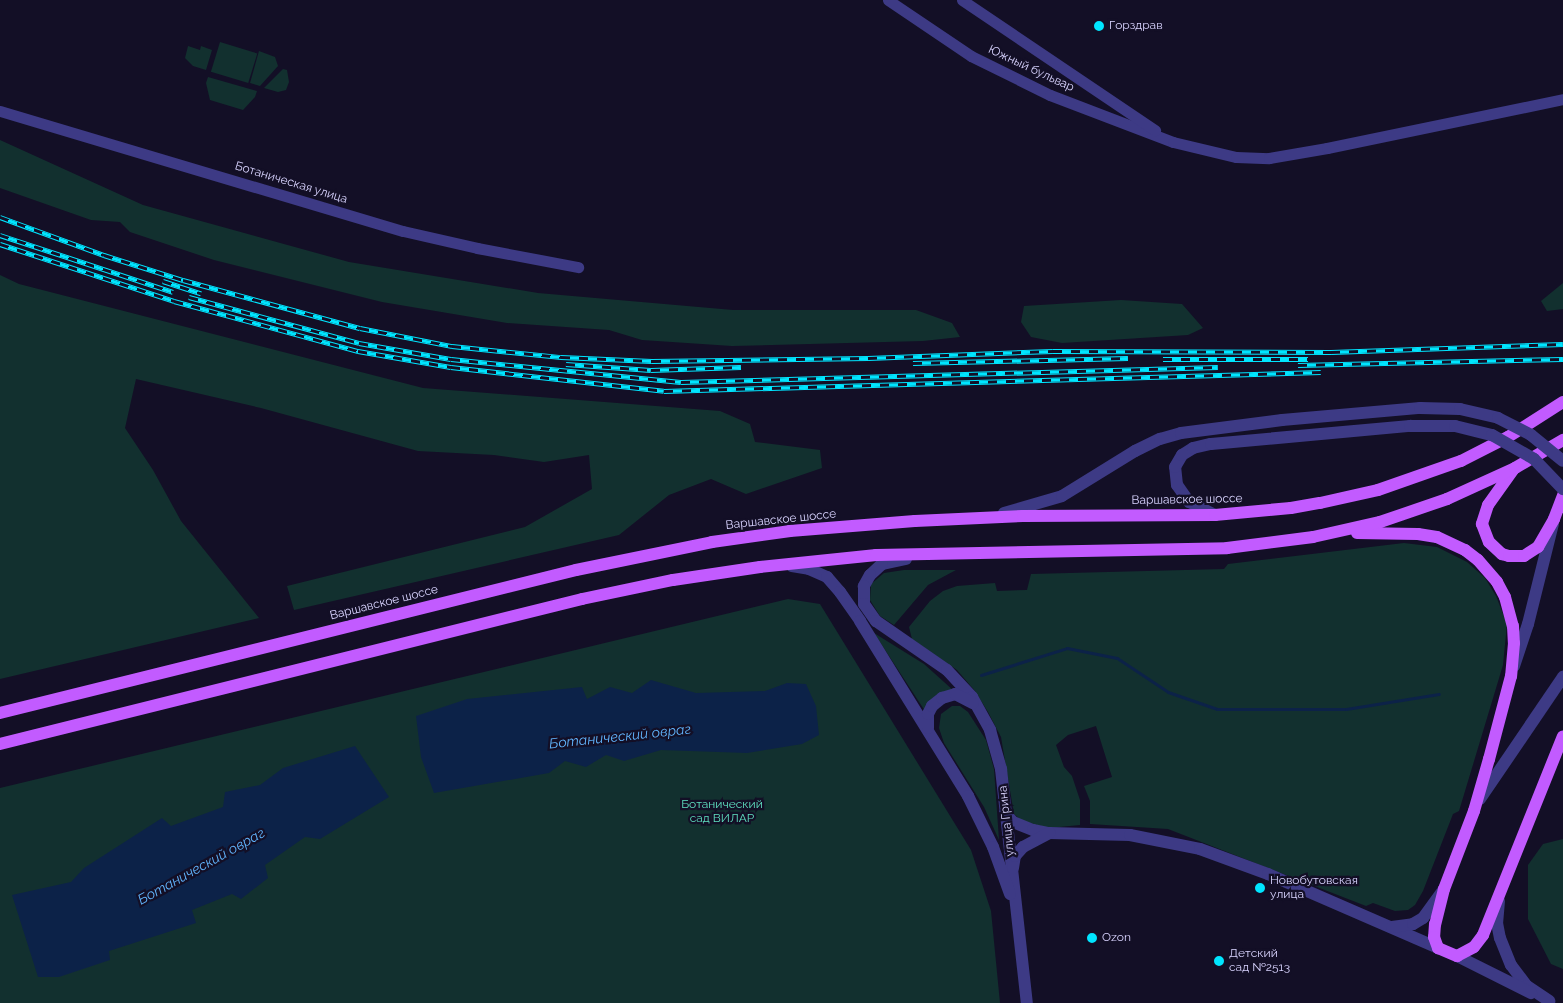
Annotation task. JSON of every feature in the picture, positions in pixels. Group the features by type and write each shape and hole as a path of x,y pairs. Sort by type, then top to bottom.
{"main road":[{"name":"Варшавское шоссе","path":"0,713 638,555 761,534 984,517 1215,515 1301,506 1349,497 1409,480 1482,451 1563,402"},
{"path":"0,744 582,599 673,580 760,566 876,555 1227,548 1261,545 1327,534 1356,528 1417,510 1456,495 1515,468 1563,440"},
{"path":"1515,468 1488,505 1483,516 1484,533 1488,542 1502,554 1524,556 1538,547 1554,519 1563,495"},
{"path":"1327,534 1376,532 1418,534 1437,537 1465,550 1488,570 1505,596 1514,626 1511,676 1474,810 1444,889 1434,924 1434,937 1438,948 1457,956 1467,952 1479,942 1504,886 1563,736"}],"street":[{"name":"Южный бульвар","path":"888,0 980,61 1050,95 1173,142 1236,157 1269,158 1327,148 1563,99"},
{"name":"Южный бульвар","path":"962,0 1173,142"},
{"name":"Ботаническая улица","path":"0,111 403,230 477,248 578,267"},
{"path":"984,517 1019,510 1062,496 1136,451 1160,439 1180,433 1300,418 1420,408 1460,409 1498,418 1531,435 1563,461"},
{"path":"1215,515 1189,502 1177,485 1175,466 1182,455 1193,448 1211,444 1410,426 1455,426 1492,435 1534,459 1563,489"},
{"path":"1511,676 1528,624 1554,519"},
{"path":"953,553 892,560 882,564 866,580 863,600 868,613 876,621 947,670 972,697 982,714"},
{"name":"улица Грина","path":"760,566 794,566 809,569 825,576 834,584 929,732 976,812 1001,866 1020,930"},
{"path":"1474,810 1495,774 1563,677"},
{"path":"929,732 928,714 936,702 948,695 955,694 968,699 982,714"},
{"name":"улица Грина","path":"982,714 997,749 1001,769 1027,1003"},
{"path":"1005,813 1012,822 1033,830 1049,833 1130,835 1183,844 1268,874 1438,948"},
{"path":"1001,866 1002,849 1008,841 1021,833 1033,830"},
{"path":"1013,873 1015,856 1023,847 1049,833"},
{"path":"1504,886 1497,911 1505,951 1518,975 1527,986 1551,1002"},
{"path":"1392,927 1414,924 1423,918 1444,889"},
{"path":"1457,956 1551,1002"}],"green space":[{"path":"220,42 257,53 248,83 211,72"},
{"path":"188,46 200,50 201,46 212,50 206,70 193,66 185,58"},
{"path":"259,51 275,57 278,66 260,86 250,83"},
{"path":"283,69 287,70 289,82 286,90 278,92 264,88"},
{"path":"208,77 257,91 255,97 243,110 210,100 206,83"},
{"path":"0,140 143,205 349,262 538,293 733,310 916,310 952,323 960,337 923,341 732,346 642,340 609,330 507,323 382,302 214,260 130,232 120,222 91,220 0,188"},
{"path":"0,275 19,284 423,388 720,411 750,424 755,442 820,450 822,468 746,494 711,479 669,495 619,535 294,610 287,586 525,527 592,489 589,455 544,462 494,455 418,451 261,408 136,379 125,428 153,470 181,521 259,618 0,679"},
{"path":"1563,283 1563,309 1547,311 1541,301"},
{"path":"1121,300 1182,304 1203,328 1188,335 1062,343 1031,337 1021,322 1024,306"},
{"path":"1404,543 1437,547 1467,562 1485,578 1496,596 1507,624 1503,665 1459,811 1453,814 1423,891 1415,905 1408,910 1395,911 1373,903 1366,906 1168,829 1090,824 1090,801 1084,786 1112,777 1096,726 1068,735 1056,745 1064,767 1072,776 1080,800 1080,825 1049,828 1022,821 1014,814 1001,737 988,712 975,691 957,670 912,639 909,627 930,601 943,591 957,586 995,583 997,591 1027,590 1031,574 1224,569 1228,564"},
{"path":"904,570 956,570 928,585 894,625 880,616 870,600 871,584 884,573"},
{"name":"Ботанический сад ВИЛАР","path":"788,599 820,604 971,850 991,911 1000,1003 0,1003 0,788"},
{"path":"874,633 924,664 954,691 925,711"},
{"path":"952,706 960,706 968,712 986,740 994,769 999,840 984,807 944,743 939,728 941,714"},
{"path":"1563,839 1563,969 1551,964 1528,919 1528,865 1543,844"}],"water":[{"path":"651,680 696,693 765,691 787,683 806,684 816,706 819,735 802,744 747,753 661,750 624,761 606,755 586,767 565,761 549,773 434,793 421,757 416,716 467,699 582,687 587,699 610,687 632,693"},
{"path":"355,746 389,797 320,839 305,837 265,865 268,878 241,899 232,894 192,910 196,923 109,951 110,960 59,977 38,977 12,895 71,882 84,868 162,818 171,826 223,807 225,792 260,785 283,768"}],"waterway":[{"name":"Ботанический овраг","path":"981,675 1067,648 1117,658 1168,692 1217,709 1346,709 1439,694"}],"railway":[{"path":"0,217 104,255 183,280 360,328 452,346 561,357 652,361 868,358 1053,351 1331,352 1563,344"},
{"path":"0,235 173,292"},
{"path":"0,244 174,301 358,351 451,367 664,391 1321,372"},
{"path":"163,281 201,293"},
{"path":"189,297 359,343 451,359 681,382 1218,367"},
{"path":"913,363 1128,358"},
{"path":"1163,359 1308,359"},
{"path":"1298,365 1563,359"},
{"path":"566,364 651,370 741,367"}],"place":[{"name":"Горздрав","path":"1099,26"},
{"name":"Новобутовская улица","path":"1260,888"},
{"name":"Ozon","path":"1092,938"},
{"name":"Детский сад №2513","path":"1219,961"}]}
